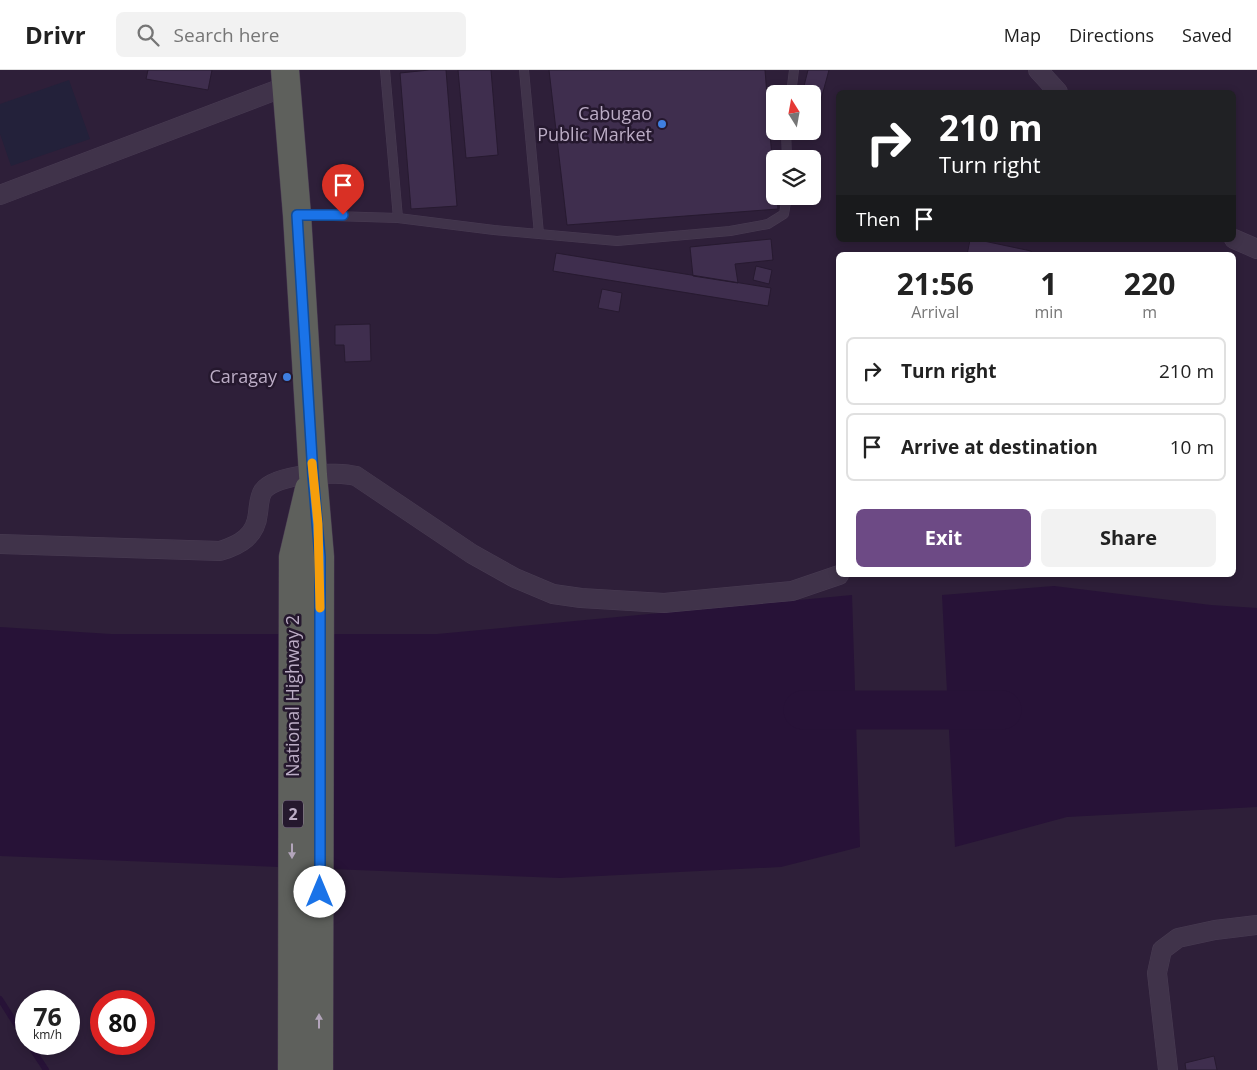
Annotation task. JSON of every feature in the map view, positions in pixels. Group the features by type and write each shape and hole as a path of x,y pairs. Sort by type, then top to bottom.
{"highway":[{"name":"National Highway 2","path":"286,78 320,557 319,1070"},
{"name":"National Highway 2","path":"292,1070 293,557 313,475"}],"street":[{"path":"1038,70 1056,90"},
{"path":"0,195 286,78"},
{"path":"1236,240 1257,249"},
{"path":"0,544 220,551 238,546 249,536 257,520 262,493 266,488 287,479 330,472 356,476 472,554 515,578 553,594 664,604 792,591 836,576"},
{"path":"1168,1070 1157,973 1162,950 1178,938 1215,930 1257,925"}],"lane":[{"path":"385,70 398,218"},
{"path":"524,70 539,234"},
{"path":"792,85 794,70"},
{"path":"297,215 398,218 616,241 730,231 768,224 784,214 786,205"}],"shaded area":[{"path":"69,80 90,139 11,166 0,134 0,104"},
{"path":"1054,586 1211,605 1257,608 1257,807 1067,817 955,847 942,595"},
{"path":"852,595 860,847 781,867 560,878 0,856 0,627 111,634 437,634"}],"building":[{"path":"148,70 212,70 208,90 146,79"},
{"path":"446,70 457,206 411,209 400,73"},
{"path":"458,70 491,70 498,155 466,158"},
{"name":"Cabugao Public Market","path":"549,70 765,70 766,140 771,140 771,150 766,150 766,205 778,205 778,209 567,225"},
{"path":"808,70 829,70 821,99 821,85 804,85"},
{"path":"771,239 773,260 735,264 738,283 693,276 690,247"},
{"path":"970,242 988,242 1031,251 1031,252 968,252"},
{"path":"556,253 771,288 768,306 553,271"},
{"path":"756,266 772,270 769,284 753,280"},
{"path":"602,289 622,293 619,312 598,308"},
{"path":"370,324 371,361 345,362 344,345 335,345 335,325"},
{"path":"1214,1056 1217,1070 1186,1070 1185,1063"}],"waterway":[{"path":"803,710 1002,710"},
{"path":"0,999 15,1023"},
{"path":"36,1055 46,1070"}],"slow traffic":[{"path":"312,463 320,557 320,608"}],"place":[{"name":"Cabugao Public Market","path":"662,124"},
{"name":"Caragay","path":"287,377"}],"route":[{"path":"320,892 320,557 297,215 343,215"}]}
